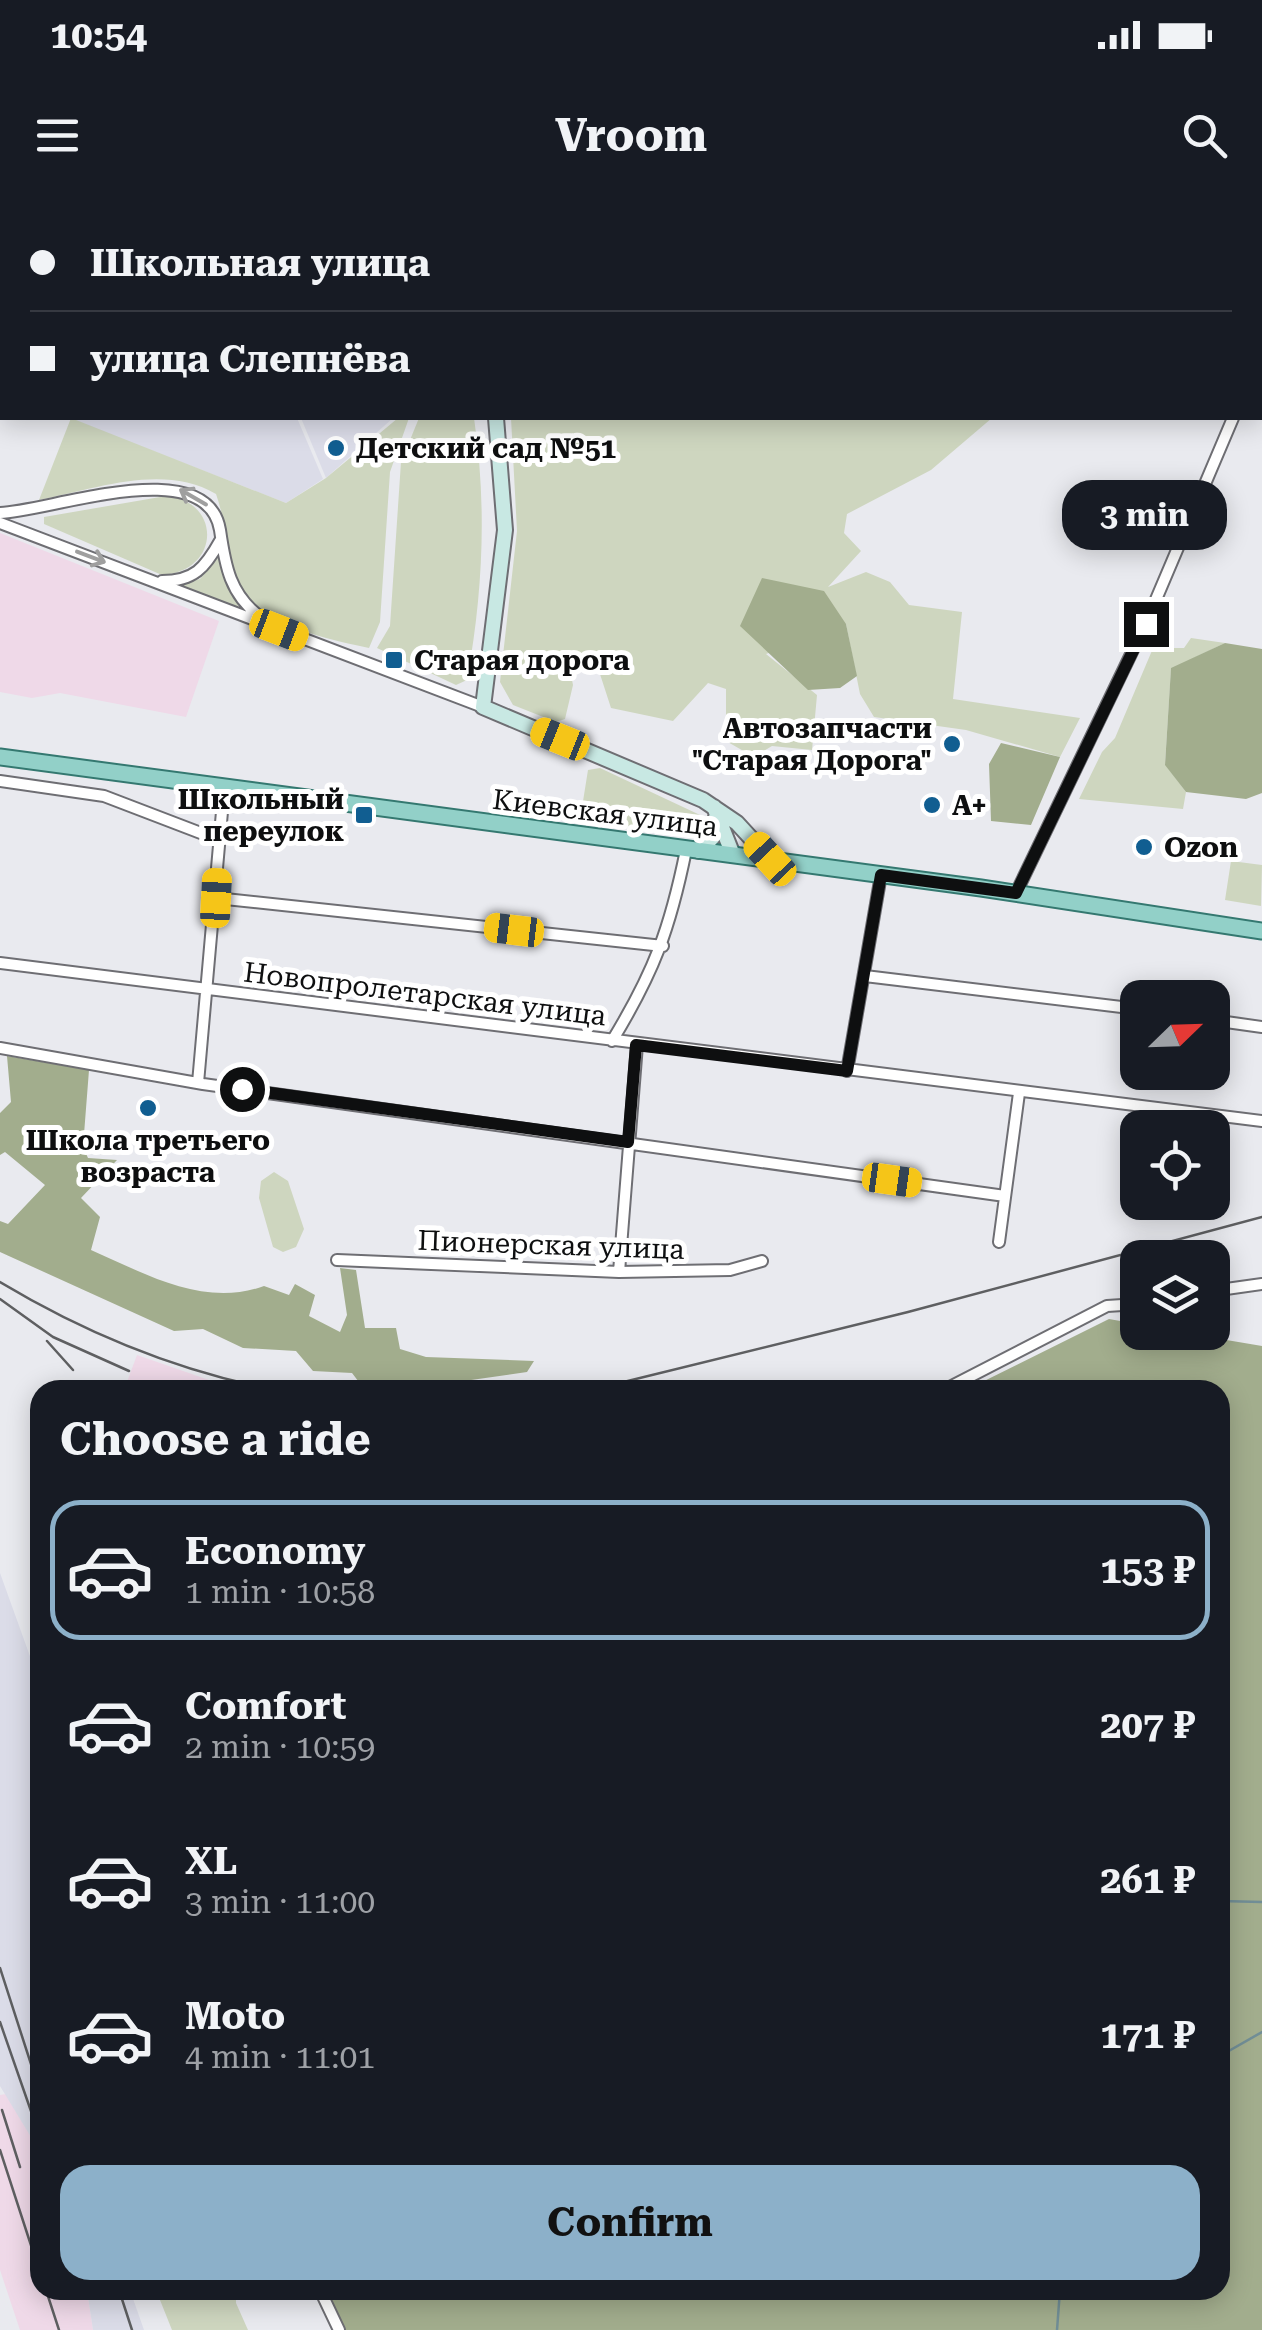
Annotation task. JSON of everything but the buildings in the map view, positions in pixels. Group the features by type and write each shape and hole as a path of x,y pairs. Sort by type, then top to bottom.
{"main road":[{"name":"Киевская улица","path":"0,756 1016,893 1262,932"}],"street":[{"path":"0,376 0,396"},
{"path":"483,707 504,530 496,420"},
{"path":"1016,893 1032,867 1146,624 1232,420"},
{"path":"0,513 176,488 205,502 214,514 236,594 279,630"},
{"path":"0,523 483,707 714,806 770,859"},
{"path":"156,582 189,578 201,571 220,542"},
{"path":"0,781 104,796 219,840"},
{"path":"198,1083 224,789"},
{"path":"612,1041 648,982 693,850 713,837 714,806"},
{"path":"714,806 732,855"},
{"path":"732,855 739,834 736,823"},
{"path":"1032,867 1045,898"},
{"path":"847,1071 881,875"},
{"path":"216,898 663,946"},
{"path":"0,978 1,963"},
{"name":"Новопролетарская улица","path":"1,963 1262,1121"},
{"path":"865,976 1120,1008"},
{"path":"1230,1023 1262,1027"},
{"path":"620,1272 636,1045"},
{"path":"0,1048 198,1083 1005,1196"},
{"path":"999,1242 1019,1093"},
{"name":"Пионерская улица","path":"338,1260 620,1272 730,1270 762,1260"},
{"path":"1230,1288 1262,1284"},
{"path":"963,1380 1107,1306 1120,1305"},
{"path":"325,2300 340,2330"}],"shaded area":[{"path":"73,420 298,420 323,479 286,503"},
{"name":"Детский сад №51","path":"302,420 391,420 326,478"},
{"path":"0,533 219,621 186,717 60,693 32,698 0,692"},
{"path":"137,1355 209,1380 128,1380"},
{"path":"0,1573 30,1656 30,2136 0,2086"},
{"path":"6,2094 30,2135 30,2300 88,2300 93,2330 20,2330 0,2270 0,2095"},
{"path":"88,2300 134,2300 144,2330 93,2330"}],"green space":[{"path":"70,420 286,503 326,478 396,420 408,420 390,472 380,622 369,648 293,627 258,607 235,578 216,494 196,485 174,480 129,481 39,500"},
{"path":"418,420 474,420 481,484 480,582 467,680 456,685 377,648 390,626 401,462"},
{"path":"511,420 990,420 931,470 847,514 844,533 861,551 828,587 866,572 890,582 909,605 962,612 953,699 1080,718 1060,757 966,730 874,717 860,694 846,624 766,654 817,695 812,750 772,746 754,757 726,741 726,689 708,683 673,721 611,708 599,671 569,665 573,685 565,719 556,722 513,705 500,682 517,531"},
{"path":"166,496 184,501 205,522 204,550 181,571 162,575 44,524 44,517"},
{"path":"219,557 240,610 178,585 200,579"},
{"path":"762,578 824,591 846,624 857,676 840,688 808,690 740,626"},
{"path":"1159,634 1167,634 1172,648 1184,648 1191,638 1225,643 1171,669 1165,764 1186,792 1183,809 1079,799 1102,752 1115,738"},
{"path":"1225,643 1262,649 1262,793 1246,799 1186,792 1165,765 1171,668"},
{"path":"1001,743 1060,757 1031,825 991,821 989,764"},
{"path":"600,768 700,815 702,825 696,834 686,834 580,820 588,770"},
{"path":"1231,861 1262,865 1261,906 1225,900"},
{"path":"7,1056 89,1070 83,1147 88,1158 117,1160 81,1198 100,1217 91,1250 154,1278 197,1291 242,1292 264,1286 289,1295 295,1284 315,1295 309,1316 340,1332 347,1315 340,1268 356,1270 365,1328 396,1328 400,1349 426,1357 534,1361 527,1372 471,1380 357,1380 352,1373 313,1371 296,1351 243,1348 203,1329 174,1331 0,1252 0,1221 8,1224 45,1185 5,1152 0,1155 0,1113 11,1102"},
{"path":"274,1172 288,1181 304,1229 296,1247 283,1252 273,1247 259,1198 261,1181"},
{"path":"1109,1319 1120,1321 1120,1350 1230,1350 1230,1341 1262,1346 1262,2330 345,2330 330,2300 1230,2300 1230,1380 986,1380"},
{"path":"160,2300 236,2300 248,2330 172,2330"}],"waterway":[{"path":"1230,1901 1262,1902"},
{"path":"1230,2050 1262,2032"},
{"path":"1057,2330 1059,2300"}],"railway":[{"path":"632,1380 908,1312 1262,1217"},
{"path":"0,1282 99,1334 232,1380"},
{"path":"0,1299 53,1337 129,1371"},
{"path":"47,1341 73,1370"},
{"path":"0,1968 30,2061"},
{"path":"0,2022 30,2108"},
{"path":"2,2110 20,2167"},
{"path":"0,2150 30,2242"},
{"path":"49,2300 59,2330"},
{"path":"122,2300 132,2330"}],"place":[{"name":"Детский сад №51","path":"336,448"},
{"name":"Старая дорога","path":"394,660"},
{"name":"Автозапчасти \"Старая Дорога\"","path":"952,744"},
{"name":"А+","path":"932,805"},
{"name":"Школьный переулок","path":"364,815"},
{"name":"Ozon","path":"1144,847"},
{"name":"Школа третьего возраста","path":"148,1108"}],"route":[{"path":"242,1089 628,1142 636,1045 847,1071 881,875 1016,893 1032,867 1146,624"}]}
